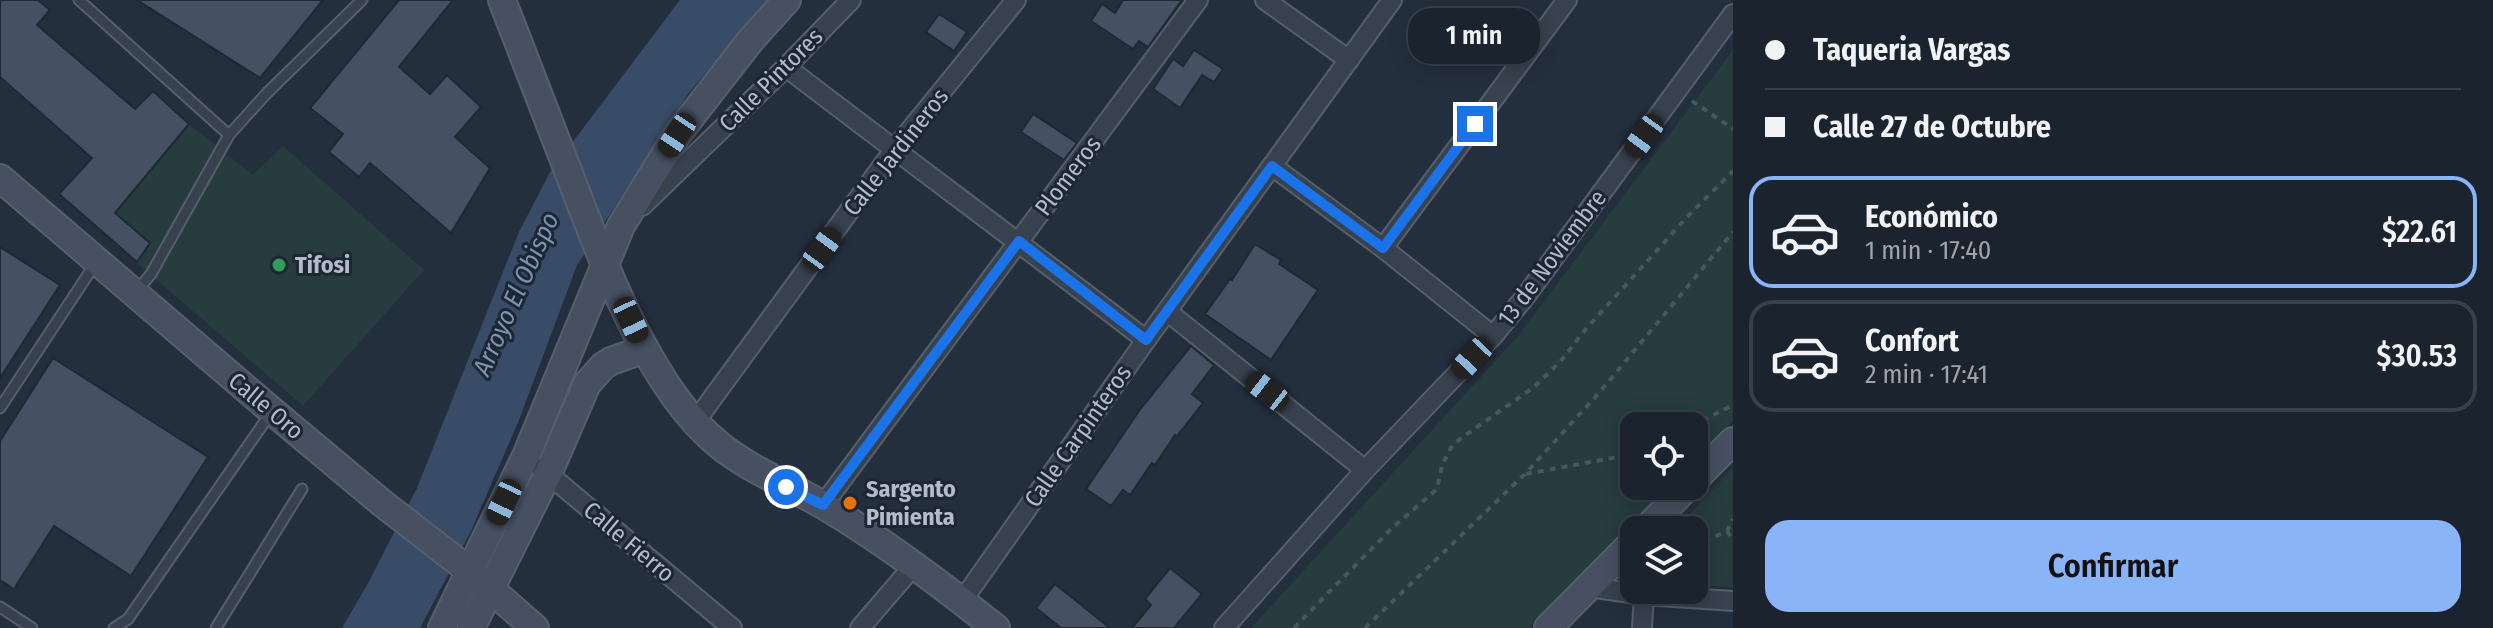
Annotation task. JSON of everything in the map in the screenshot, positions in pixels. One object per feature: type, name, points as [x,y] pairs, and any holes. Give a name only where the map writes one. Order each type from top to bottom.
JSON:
[{"type":"street","points":[[502,0],[605,262],[645,349],[695,422],[719,445],[744,462],[823,505],[915,564],[996,628]]},
{"type":"street","points":[[471,628],[473,575],[621,226],[677,135],[750,41],[787,0]]},
{"type":"street","name":"Calle Pintores","points":[[621,226],[851,0]]},
{"type":"street","name":"Calle Jardineros","points":[[695,422],[894,150],[1016,0]]},
{"type":"street","name":"Plomeros","points":[[823,505],[1198,0]]},
{"type":"street","points":[[1265,0],[1349,60]]},
{"type":"street","name":"Calle Carpinteros","points":[[962,601],[1392,0]]},
{"type":"street","points":[[1383,248],[1567,0]]},
{"type":"street","name":"13 de Noviembre","points":[[1224,628],[1365,470],[1493,336],[1733,14]]},
{"type":"street","points":[[786,67],[1146,340]]},
{"type":"street","points":[[1272,166],[1383,248],[1493,336]]},
{"type":"street","name":"Calle Oro","points":[[0,178],[272,411],[535,628]]},
{"type":"street","points":[[1168,312],[1365,470]]},
{"type":"street","points":[[442,628],[473,575],[548,474],[587,384],[611,361],[645,349]]},
{"type":"street","points":[[1708,466],[1733,441]]},
{"type":"street","name":"Calle Fierro","points":[[526,456],[732,628]]},
{"type":"street","points":[[1659,516],[1674,500]]},
{"type":"street","points":[[1548,628],[1620,555]]},
{"type":"street","points":[[860,628],[915,564]]},
{"type":"street","points":[[1589,587],[1620,592]]},
{"type":"street","points":[[1708,599],[1733,601]]},
{"type":"street","points":[[1642,628],[1643,604]]},
{"type":"lane","points":[[79,0],[229,135]]},
{"type":"lane","points":[[134,294],[151,274],[229,135],[267,93],[362,0]]},
{"type":"lane","points":[[0,408],[97,262]]},
{"type":"lane","points":[[114,628],[131,624],[272,411]]},
{"type":"lane","points":[[216,628],[302,489]]},
{"type":"lane","points":[[0,607],[32,628]]},
{"type":"path","points":[[1677,90],[1733,129]]},
{"type":"path","points":[[1294,628],[1391,529],[1437,489],[1442,465],[1453,444],[1534,387],[1552,370],[1688,216],[1733,171]]},
{"type":"path","points":[[1365,628],[1524,475],[1599,393],[1733,232]]},
{"type":"path","points":[[1708,418],[1733,405]]},
{"type":"path","points":[[1524,475],[1620,457]]},
{"type":"path","points":[[1708,540],[1727,531],[1733,519]]},
{"type":"path","points":[[1727,531],[1733,540]]},
{"type":"green space","points":[[1733,50],[1733,421],[1708,447],[1708,412],[1620,412],[1620,500],[1655,500],[1639,516],[1620,516],[1620,535],[1528,628],[1251,628],[1518,336]]},
{"type":"green space","name":"Tifosi","points":[[189,124],[253,175],[283,146],[424,270],[303,406],[100,231]]},
{"type":"green space","points":[[1733,468],[1733,587],[1708,586],[1708,516],[1687,516],[1703,500],[1708,500],[1708,494]]},
{"type":"water","name":"Arroyo El Obispo","points":[[680,0],[768,0],[688,94],[577,265],[519,420],[471,531],[420,628],[342,628],[417,488],[519,232],[550,172]]},
{"type":"building","points":[[0,0],[38,0],[50,10],[37,25],[135,109],[153,91],[189,124],[115,213],[150,243],[137,262],[59,194],[92,158],[0,77]]},
{"type":"building","points":[[137,0],[323,0],[260,78]]},
{"type":"building","points":[[399,0],[453,0],[399,67],[430,94],[447,75],[481,107],[455,137],[490,168],[451,233],[370,163],[359,177],[329,152],[343,134],[310,108]]},
{"type":"building","points":[[1123,0],[1182,0],[1148,47],[1139,41],[1133,49],[1091,21],[1102,4],[1115,13]]},
{"type":"building","points":[[939,14],[967,32],[954,51],[926,32]]},
{"type":"building","points":[[1194,50],[1223,69],[1214,82],[1202,75],[1180,108],[1153,89],[1173,59],[1183,66]]},
{"type":"building","points":[[1033,114],[1077,143],[1064,160],[1021,132]]},
{"type":"building","points":[[1255,244],[1281,260],[1279,264],[1318,290],[1271,360],[1205,314]]},
{"type":"building","points":[[0,247],[60,285],[0,378]]},
{"type":"building","points":[[1191,346],[1214,365],[1192,394],[1203,403],[1175,435],[1155,465],[1152,463],[1130,495],[1123,490],[1111,506],[1086,489],[1139,411]]},
{"type":"building","points":[[53,358],[208,457],[131,576],[54,526],[14,589],[0,580],[0,441]]},
{"type":"building","points":[[1170,568],[1202,594],[1174,628],[1132,628],[1151,605],[1145,599]]},
{"type":"building","points":[[1055,584],[1110,628],[1061,628],[1036,608]]},
{"type":"place","name":"Tifosi","points":[[279,265]]},
{"type":"place","name":"Sargento Pimienta","points":[[850,503]]},
{"type":"route","points":[[786,487],[823,505],[1019,241],[1146,340],[1272,166],[1383,248],[1475,124]]}]
